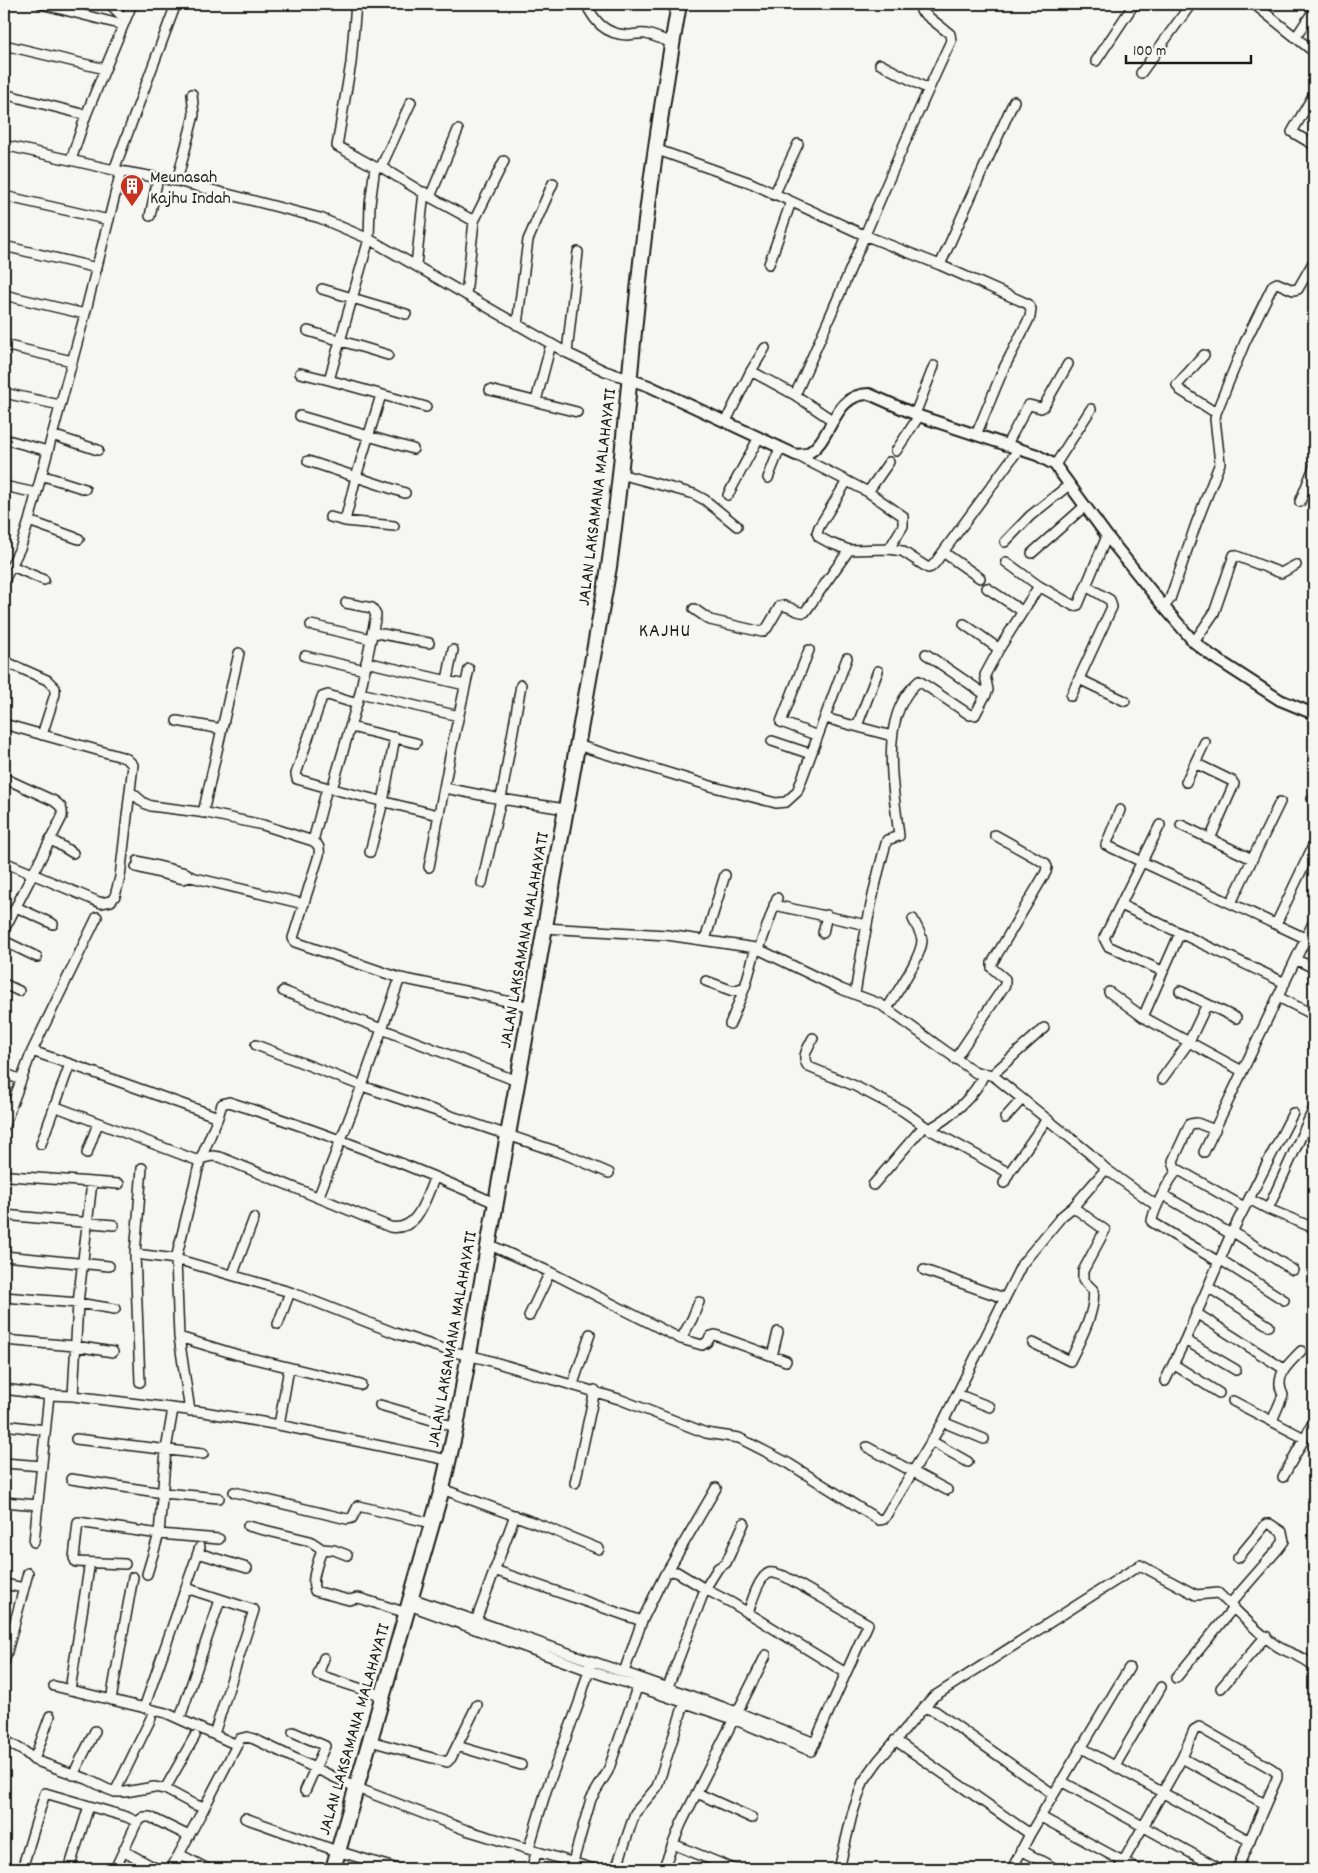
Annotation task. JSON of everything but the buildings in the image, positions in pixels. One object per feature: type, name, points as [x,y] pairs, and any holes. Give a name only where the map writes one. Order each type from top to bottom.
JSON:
[{"type":"highway","name":"JALAN LAKSAMANA MALAHAYATI","points":[[333,1869],[442,1489],[456,1427],[608,573],[655,149],[679,4]]},
{"type":"street","points":[[41,4],[124,22]]},
{"type":"street","points":[[110,4],[124,22]]},
{"type":"street","points":[[71,160],[86,115],[132,4]]},
{"type":"street","points":[[4,581],[12,566],[29,521],[97,268],[109,220],[118,170],[176,4]]},
{"type":"street","points":[[356,4],[351,64],[336,142],[339,148],[378,167],[474,221]]},
{"type":"street","points":[[586,4],[599,26],[612,33],[628,35],[646,34],[672,43]]},
{"type":"street","points":[[1096,61],[1134,4]]},
{"type":"street","points":[[1141,73],[1191,4]]},
{"type":"street","points":[[1254,4],[1314,52]]},
{"type":"street","points":[[795,395],[832,316],[864,235],[951,41],[950,34],[921,10]]},
{"type":"street","points":[[1296,37],[1314,10]]},
{"type":"street","points":[[4,45],[105,69]]},
{"type":"street","points":[[880,64],[928,89]]},
{"type":"street","points":[[4,94],[86,115]]},
{"type":"street","points":[[177,181],[194,115],[192,94]]},
{"type":"street","points":[[1314,94],[1292,132],[1314,145]]},
{"type":"street","points":[[940,265],[1014,101]]},
{"type":"street","points":[[328,380],[369,239],[370,204],[378,167],[411,102]]},
{"type":"street","points":[[416,265],[427,195],[458,130]]},
{"type":"street","points":[[774,194],[798,144]]},
{"type":"street","points":[[4,145],[177,181],[320,218],[369,239],[567,353],[604,371],[629,379],[726,421],[868,492],[900,513],[904,520],[903,526],[889,549]]},
{"type":"street","points":[[655,149],[751,183],[864,235],[940,265],[1028,304],[1031,309],[1030,317],[1003,370],[976,435]]},
{"type":"street","points":[[466,295],[474,221],[504,160]]},
{"type":"street","points":[[150,216],[158,178]]},
{"type":"street","points":[[517,325],[528,240],[553,183]]},
{"type":"street","points":[[4,196],[109,220]]},
{"type":"street","points":[[769,264],[792,202]]},
{"type":"street","points":[[4,246],[97,268]]},
{"type":"street","points":[[567,353],[578,252]]},
{"type":"street","points":[[1164,607],[1170,599],[1220,459],[1215,419],[1216,413],[1245,342],[1273,285],[1277,283],[1293,290],[1298,289],[1314,261]]},
{"type":"street","points":[[322,289],[406,314]]},
{"type":"street","points":[[4,295],[85,314]]},
{"type":"street","points":[[308,331],[388,356]]},
{"type":"street","points":[[536,402],[551,344]]},
{"type":"street","points":[[4,345],[72,361]]},
{"type":"street","points":[[726,421],[751,371],[765,348]]},
{"type":"street","points":[[1204,355],[1178,383],[1178,387],[1216,413]]},
{"type":"street","points":[[1006,446],[1027,407],[1043,408],[1068,364]]},
{"type":"street","points":[[896,452],[917,415],[934,366]]},
{"type":"street","points":[[751,371],[795,395],[832,420]]},
{"type":"street","points":[[300,373],[426,407]]},
{"type":"street","points":[[490,390],[578,412]]},
{"type":"street","points":[[4,393],[60,404]]},
{"type":"street","points":[[796,455],[807,454],[814,448],[823,438],[832,420],[846,403],[853,397],[862,394],[868,394],[917,415],[1037,455],[1055,464],[1107,536],[1194,642],[1212,656],[1280,700],[1314,714]]},
{"type":"street","points":[[345,521],[356,477],[381,395]]},
{"type":"street","points":[[1055,464],[1091,409]]},
{"type":"street","points":[[300,416],[414,449]]},
{"type":"street","points":[[52,435],[98,450]]},
{"type":"street","points":[[4,438],[48,451]]},
{"type":"street","points":[[728,495],[758,438]]},
{"type":"street","points":[[768,478],[780,448]]},
{"type":"street","points":[[847,481],[817,533],[819,537],[849,550],[889,549],[902,551],[928,568],[931,567],[1018,450]]},
{"type":"street","points":[[308,460],[405,493]]},
{"type":"street","points":[[868,492],[889,462]]},
{"type":"street","points":[[1300,502],[1314,467]]},
{"type":"street","points":[[620,474],[694,494],[705,500],[736,526]]},
{"type":"street","points":[[41,475],[85,489]]},
{"type":"street","points":[[1005,542],[1030,516],[1069,484]]},
{"type":"street","points":[[4,486],[36,493]]},
{"type":"street","points":[[1032,552],[1085,506]]},
{"type":"street","points":[[330,517],[345,521],[394,526]]},
{"type":"street","points":[[29,521],[79,538]]},
{"type":"street","points":[[1006,562],[1039,586],[1076,606],[1080,603],[1107,536]]},
{"type":"street","points":[[694,610],[710,620],[762,632],[767,628],[780,606],[800,613],[805,612],[849,550]]},
{"type":"street","points":[[942,552],[980,578]]},
{"type":"street","points":[[1194,642],[1219,603],[1234,555],[1281,574],[1296,566]]},
{"type":"street","points":[[12,566],[44,580]]},
{"type":"street","points":[[855,994],[867,925],[887,840],[898,836],[892,767],[892,736],[898,712],[907,693],[920,681],[972,716],[976,713],[988,690],[985,675],[1022,611],[1039,586]]},
{"type":"street","points":[[1071,696],[1112,607],[1110,600],[1086,586]]},
{"type":"street","points":[[987,588],[1022,611]]},
{"type":"street","points":[[313,841],[351,727],[376,615],[374,610],[346,603]]},
{"type":"street","points":[[964,624],[999,649]]},
{"type":"street","points":[[311,625],[372,636],[429,643]]},
{"type":"street","points":[[447,680],[453,650]]},
{"type":"street","points":[[809,650],[781,722],[818,736]]},
{"type":"street","points":[[203,813],[238,653]]},
{"type":"street","points":[[926,654],[986,695]]},
{"type":"street","points":[[305,656],[447,680],[465,685]]},
{"type":"street","points":[[578,745],[714,787],[776,803],[786,802],[794,796],[847,658]]},
{"type":"street","points":[[4,661],[47,680],[55,688],[56,694],[42,735]]},
{"type":"street","points":[[429,867],[438,814],[469,669]]},
{"type":"street","points":[[857,726],[878,671]]},
{"type":"street","points":[[1079,679],[1125,701]]},
{"type":"street","points":[[482,883],[501,799],[521,685]]},
{"type":"street","points":[[360,693],[459,716]]},
{"type":"street","points":[[357,704],[324,695],[296,777],[299,780],[330,789],[438,814]]},
{"type":"street","points":[[825,718],[892,736]]},
{"type":"street","points":[[177,721],[222,729]]},
{"type":"street","points":[[4,862],[101,903],[111,902],[115,896],[120,877],[132,793],[133,765],[127,759],[5,726]]},
{"type":"street","points":[[351,727],[416,743]]},
{"type":"street","points":[[370,852],[383,802],[394,738]]},
{"type":"street","points":[[772,741],[811,754]]},
{"type":"street","points":[[1186,782],[1205,742]]},
{"type":"street","points":[[1195,763],[1232,781],[1234,784],[1210,839]]},
{"type":"street","points":[[4,778],[60,805],[63,810],[62,817],[4,930]]},
{"type":"street","points":[[445,788],[501,799],[565,808]]},
{"type":"street","points":[[132,793],[151,806],[203,813],[263,825],[318,844],[320,849],[293,938],[295,942],[400,978],[531,1007]]},
{"type":"street","points":[[1231,903],[1280,802]]},
{"type":"street","points":[[1120,810],[1106,844],[1307,939]]},
{"type":"street","points":[[1160,825],[1104,938],[1106,944],[1162,971]]},
{"type":"street","points":[[1181,825],[1252,859]]},
{"type":"street","points":[[955,1059],[1006,985],[1005,979],[992,968],[992,963],[1048,867],[1045,863],[995,835]]},
{"type":"street","points":[[50,839],[74,853]]},
{"type":"street","points":[[1276,924],[1314,844]]},
{"type":"street","points":[[137,864],[186,873],[191,877],[304,904]]},
{"type":"street","points":[[705,940],[725,875]]},
{"type":"street","points":[[730,1024],[745,987],[757,948],[776,902],[867,925]]},
{"type":"street","points":[[1121,905],[1285,983]]},
{"type":"street","points":[[16,907],[53,924]]},
{"type":"street","points":[[824,933],[827,915]]},
{"type":"street","points":[[4,1126],[32,1051],[97,917]]},
{"type":"street","points":[[887,1009],[921,948],[922,939],[913,919]]},
{"type":"street","points":[[1204,1152],[1314,921]]},
{"type":"street","points":[[544,928],[667,935],[757,948],[841,989],[880,1004],[976,1073],[988,1074],[1047,1119],[1106,1169],[1157,1206]]},
{"type":"street","points":[[1143,1017],[1180,933]]},
{"type":"street","points":[[4,941],[37,957]]},
{"type":"street","points":[[1296,960],[1314,968]]},
{"type":"street","points":[[318,1198],[362,1086],[400,978]]},
{"type":"street","points":[[706,981],[733,991],[745,987]]},
{"type":"street","points":[[4,984],[19,991]]},
{"type":"street","points":[[283,991],[517,1081]]},
{"type":"street","points":[[1180,991],[1236,1018]]},
{"type":"street","points":[[1109,992],[1143,1017],[1242,1071]]},
{"type":"street","points":[[1278,997],[1314,1015]]},
{"type":"street","points":[[1162,1079],[1189,1042],[1207,1004]]},
{"type":"street","points":[[873,1185],[926,1128],[942,1121],[958,1107],[988,1074],[1044,1028]]},
{"type":"street","points":[[813,1038],[804,1059],[809,1067],[855,1086],[903,1111],[926,1128],[1009,1173]]},
{"type":"street","points":[[256,1045],[362,1086],[507,1134],[609,1173]]},
{"type":"street","points":[[32,1051],[218,1117]]},
{"type":"street","points":[[41,1144],[70,1064]]},
{"type":"street","points":[[4,1073],[21,1080]]},
{"type":"street","points":[[1005,1118],[1022,1099]]},
{"type":"street","points":[[190,1411],[179,1338],[176,1259],[200,1160],[222,1104],[230,1102],[306,1127],[495,1202]]},
{"type":"street","points":[[54,1106],[200,1160],[212,1156],[220,1157],[390,1228],[405,1227],[416,1218],[435,1177]]},
{"type":"street","points":[[1268,1209],[1314,1108]]},
{"type":"street","points":[[1164,1381],[1244,1207],[1293,1113]]},
{"type":"street","points":[[1004,1183],[1047,1119]]},
{"type":"street","points":[[88,1152],[98,1123]]},
{"type":"street","points":[[1215,1130],[1197,1123],[1190,1124],[1173,1161],[1176,1171],[1157,1206],[1152,1222],[1284,1300]]},
{"type":"street","points":[[140,1382],[136,1254],[142,1168]]},
{"type":"street","points":[[136,1254],[176,1259],[233,1274],[290,1292],[395,1333],[595,1390],[706,1433],[739,1438],[788,1463],[877,1520],[884,1519],[943,1422],[1022,1264],[1062,1216],[1106,1169]]},
{"type":"street","points":[[1176,1171],[1184,1172],[1244,1207]]},
{"type":"street","points":[[10,1176],[119,1184]]},
{"type":"street","points":[[73,1396],[78,1303],[92,1182]]},
{"type":"street","points":[[1163,1195],[1232,1233],[1293,1270]]},
{"type":"street","points":[[1249,1198],[1268,1209],[1314,1228]]},
{"type":"street","points":[[1033,1343],[1070,1361],[1086,1327],[1094,1303],[1093,1290],[1083,1280],[1083,1272],[1105,1230],[1072,1207]]},
{"type":"street","points":[[4,1215],[114,1225]]},
{"type":"street","points":[[233,1274],[254,1218]]},
{"type":"street","points":[[488,1244],[550,1272],[681,1339],[702,1345],[711,1336],[715,1335],[786,1361]]},
{"type":"street","points":[[4,1256],[109,1266]]},
{"type":"street","points":[[924,1270],[1004,1298]]},
{"type":"street","points":[[529,1316],[550,1272]]},
{"type":"street","points":[[1208,1286],[1269,1326]]},
{"type":"street","points":[[278,1324],[290,1292]]},
{"type":"street","points":[[4,1297],[78,1303],[115,1309]]},
{"type":"street","points":[[681,1339],[690,1324],[699,1302]]},
{"type":"street","points":[[1196,1313],[1284,1369]]},
{"type":"street","points":[[772,1356],[778,1332]]},
{"type":"street","points":[[573,1384],[590,1334]]},
{"type":"street","points":[[179,1338],[289,1368],[361,1385]]},
{"type":"street","points":[[4,1340],[75,1346],[114,1352]]},
{"type":"street","points":[[1184,1340],[1236,1370]]},
{"type":"street","points":[[1272,1421],[1283,1395],[1279,1388],[1279,1380],[1284,1369],[1301,1351]]},
{"type":"street","points":[[1173,1364],[1219,1393]]},
{"type":"street","points":[[279,1424],[289,1368]]},
{"type":"street","points":[[4,1389],[204,1412],[279,1424],[448,1460]]},
{"type":"street","points":[[575,1484],[595,1390]]},
{"type":"street","points":[[957,1394],[990,1407]]},
{"type":"street","points":[[34,1542],[49,1395]]},
{"type":"street","points":[[1233,1401],[1304,1438]]},
{"type":"street","points":[[380,1405],[456,1427]]},
{"type":"street","points":[[147,1574],[159,1534],[166,1450],[173,1409]]},
{"type":"street","points":[[1283,1478],[1314,1421]]},
{"type":"street","points":[[943,1422],[984,1438]]},
{"type":"street","points":[[4,1425],[46,1430]]},
{"type":"street","points":[[76,1439],[203,1454]]},
{"type":"street","points":[[931,1442],[968,1462]]},
{"type":"street","points":[[867,1447],[947,1490]]},
{"type":"street","points":[[4,1463],[42,1466]]},
{"type":"street","points":[[71,1479],[163,1493],[219,1498]]},
{"type":"street","points":[[624,1672],[642,1621],[667,1572],[716,1488]]},
{"type":"street","points":[[442,1489],[515,1515],[599,1549]]},
{"type":"street","points":[[234,1492],[347,1519],[352,1518],[358,1506],[432,1523]]},
{"type":"street","points":[[4,1502],[38,1505]]},
{"type":"street","points":[[474,1625],[515,1515]]},
{"type":"street","points":[[124,1564],[76,1562],[74,1558],[78,1522],[159,1534],[219,1539]]},
{"type":"street","points":[[666,1691],[705,1589],[718,1568],[726,1563],[744,1523]]},
{"type":"street","points":[[1176,1678],[1284,1541],[1282,1532],[1270,1524],[1266,1524],[1238,1558]]},
{"type":"street","points":[[248,1526],[310,1541],[322,1549],[334,1550],[347,1555]]},
{"type":"street","points":[[322,1549],[313,1588],[317,1593],[348,1600],[357,1598],[409,1605],[474,1625],[814,1743],[868,1624],[784,1576],[775,1573],[769,1573],[764,1577],[753,1598],[748,1613]]},
{"type":"street","points":[[144,1708],[199,1550],[247,1568]]},
{"type":"street","points":[[839,1869],[852,1814],[863,1782],[895,1740],[937,1694],[1140,1565],[1192,1594],[1200,1595],[1216,1592],[1276,1645],[1291,1654],[1309,1661],[1314,1667]]},
{"type":"street","points":[[70,1690],[89,1568]]},
{"type":"street","points":[[494,1570],[642,1621]]},
{"type":"street","points":[[667,1572],[674,1571],[748,1613],[846,1673]]},
{"type":"street","points":[[4,1663],[28,1573]]},
{"type":"street","points":[[111,1700],[133,1578]]},
{"type":"street","points":[[4,1584],[24,1588]]},
{"type":"street","points":[[186,1588],[254,1610],[214,1734]]},
{"type":"street","points":[[180,1718],[220,1600]]},
{"type":"street","points":[[4,1626],[13,1628]]},
{"type":"street","points":[[1221,1688],[1266,1636]]},
{"type":"street","points":[[663,1869],[681,1824],[766,1655]]},
{"type":"street","points":[[324,1658],[319,1675],[383,1696]]},
{"type":"street","points":[[590,1666],[624,1672],[639,1682]]},
{"type":"street","points":[[531,1869],[533,1850],[546,1791],[579,1703],[590,1666]]},
{"type":"street","points":[[1012,1869],[1053,1794],[1129,1668]]},
{"type":"street","points":[[573,1862],[591,1799],[608,1772],[639,1682]]},
{"type":"street","points":[[54,1686],[180,1718],[237,1745]]},
{"type":"street","points":[[1115,1766],[1161,1687]]},
{"type":"street","points":[[616,1869],[635,1813],[656,1787],[686,1698]]},
{"type":"street","points":[[370,1741],[444,1762],[449,1760],[477,1705]]},
{"type":"street","points":[[926,1708],[936,1711],[1053,1794]]},
{"type":"street","points":[[34,1760],[50,1716]]},
{"type":"street","points":[[115,1792],[151,1718]]},
{"type":"street","points":[[1121,1866],[1182,1758],[1194,1730],[1199,1727],[1277,1772],[1277,1778],[1237,1869]]},
{"type":"street","points":[[73,1775],[95,1731]]},
{"type":"street","points":[[293,1732],[325,1746],[305,1791]]},
{"type":"street","points":[[165,1789],[195,1736]]},
{"type":"street","points":[[171,1869],[239,1739],[247,1737],[357,1788],[466,1830],[591,1869]]},
{"type":"street","points":[[4,1740],[25,1752],[34,1760],[115,1792],[154,1787],[165,1789],[204,1808]]},
{"type":"street","points":[[895,1740],[1030,1834]]},
{"type":"street","points":[[457,1746],[521,1765]]},
{"type":"street","points":[[1082,1748],[1250,1841]]},
{"type":"street","points":[[1182,1758],[1265,1804]]},
{"type":"street","points":[[1061,1781],[1220,1869]]},
{"type":"street","points":[[22,1869],[45,1793],[137,1822]]},
{"type":"street","points":[[697,1793],[752,1818]]},
{"type":"street","points":[[69,1869],[89,1806]]},
{"type":"street","points":[[1041,1816],[1121,1866],[1137,1869]]},
{"type":"street","points":[[115,1869],[137,1822],[144,1817],[150,1817],[189,1836]]},
{"type":"street","points":[[245,1818],[337,1851],[398,1869]]},
{"type":"street","points":[[673,1844],[734,1869]]},
{"type":"street","points":[[1021,1850],[1056,1869]]},
{"type":"street","points":[[124,1851],[157,1869]]},
{"type":"street","points":[[179,1854],[208,1869]]},
{"type":"place","name":"Meunasah Kajhu Indah","points":[[132,207]]},
{"type":"district","name":"KAJHU","points":[[665,629]]}]
